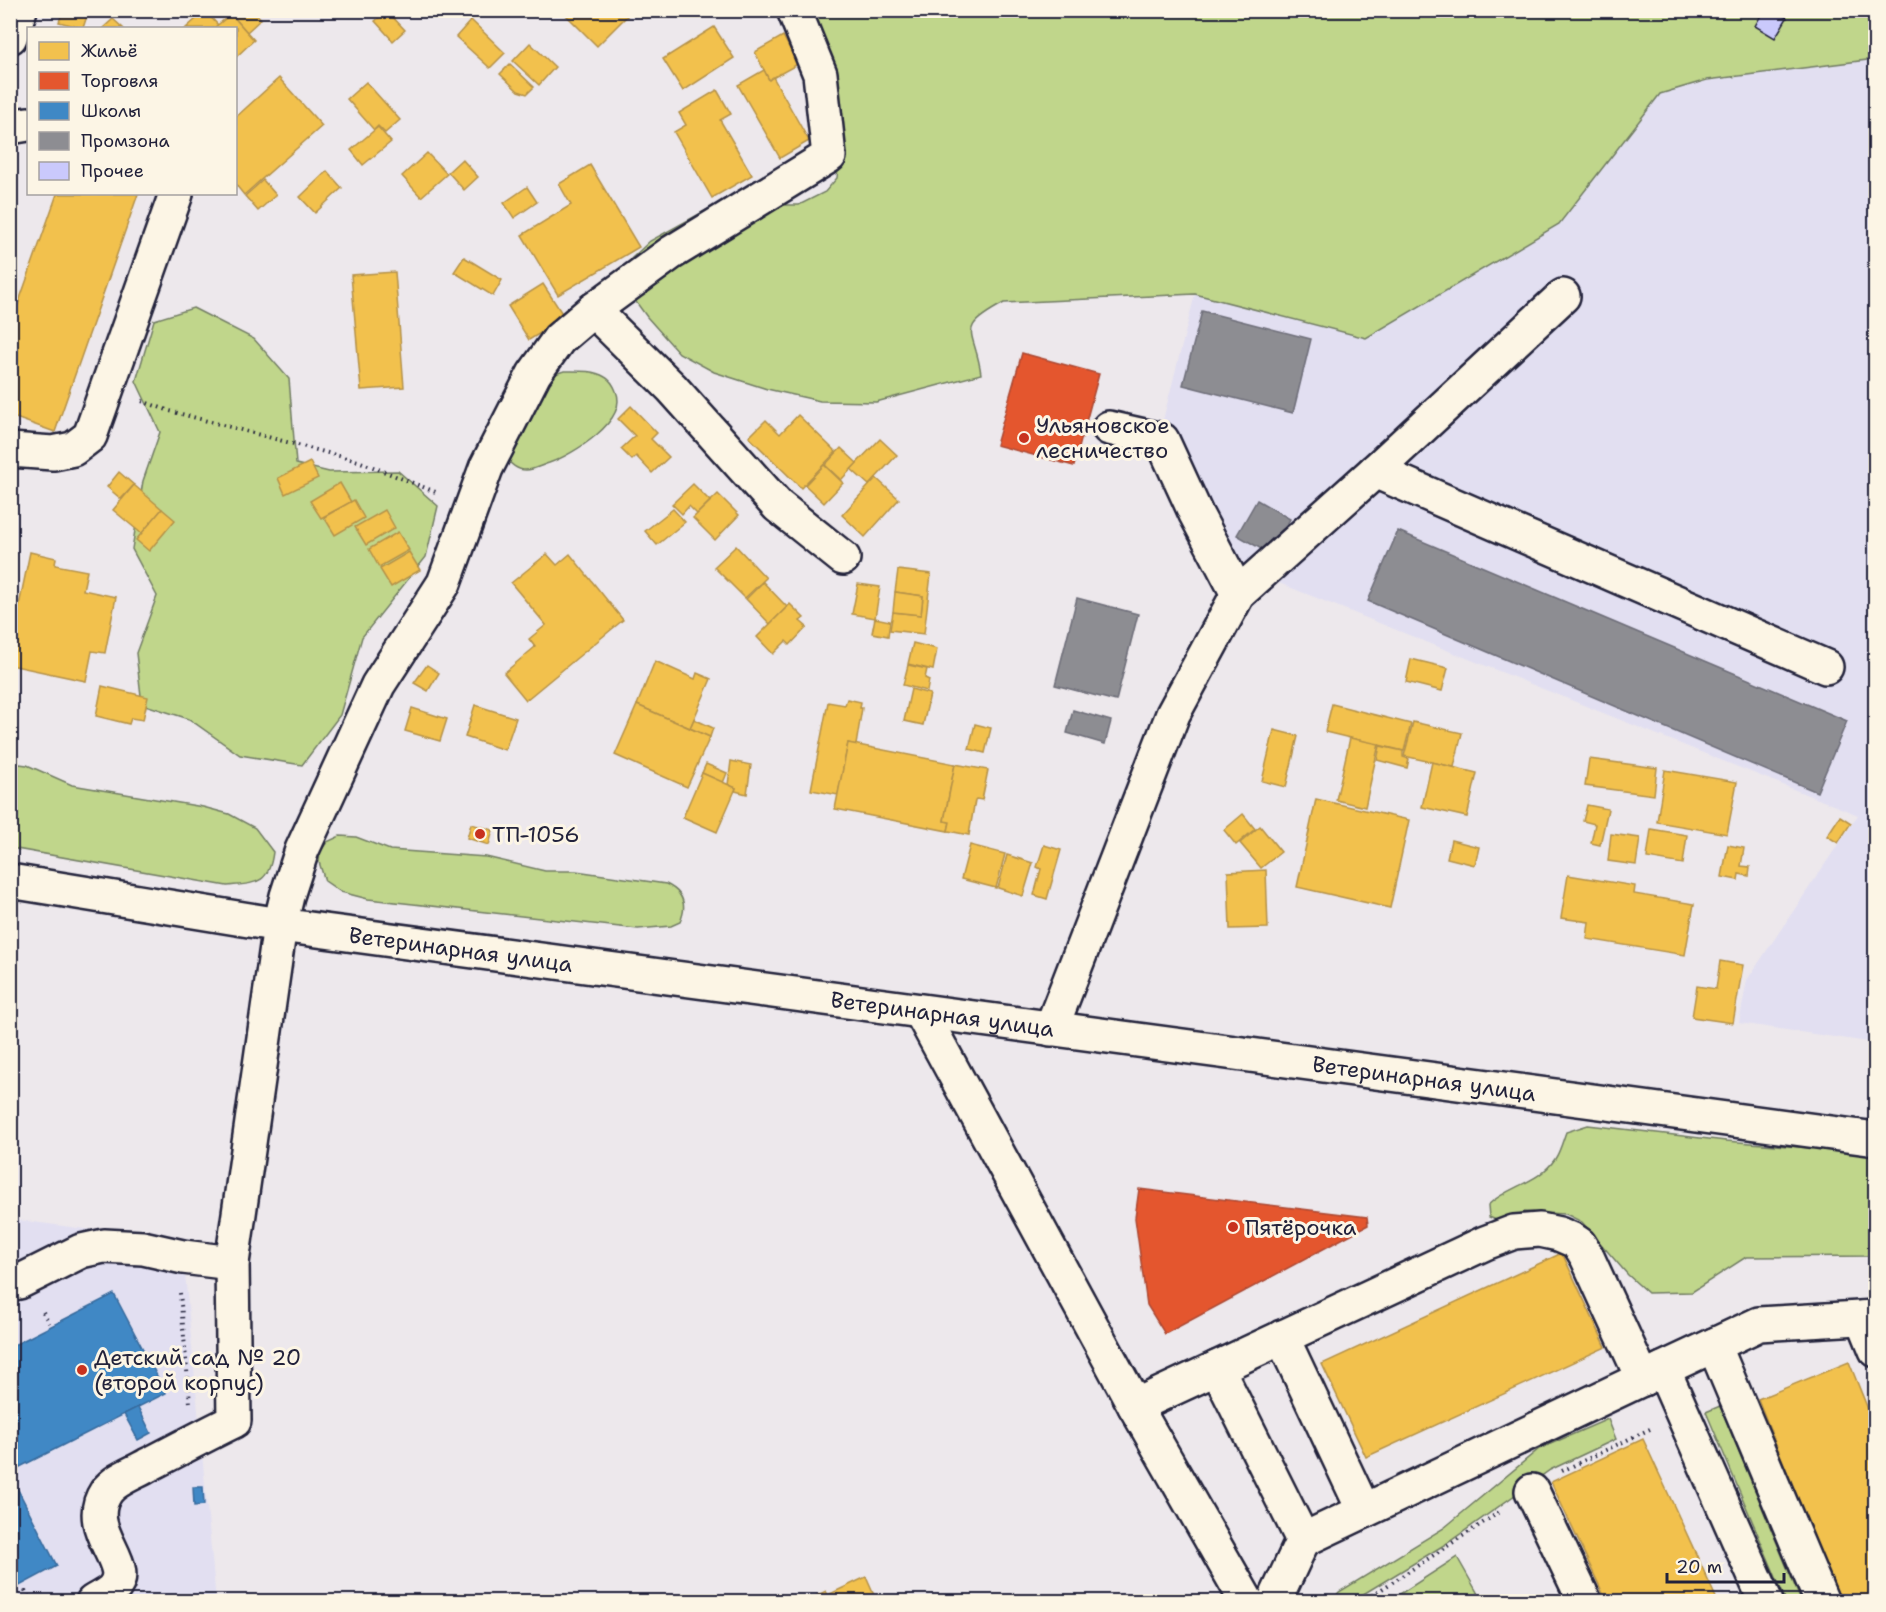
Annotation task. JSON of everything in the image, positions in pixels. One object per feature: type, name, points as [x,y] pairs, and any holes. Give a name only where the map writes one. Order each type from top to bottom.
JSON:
[{"type":"street","points":[[10,37],[20,10]]},
{"type":"street","points":[[93,1602],[112,1591],[120,1572],[101,1529],[99,1518],[100,1506],[108,1490],[126,1477],[234,1421],[232,1263],[280,925],[302,850],[378,685],[444,583],[486,468],[534,374],[559,339],[593,310],[671,253],[829,156],[820,75],[794,10]]},
{"type":"street","points":[[10,127],[27,124]]},
{"type":"street","points":[[10,450],[53,453],[73,449],[90,436],[176,195]]},
{"type":"street","points":[[1051,1029],[1173,714],[1238,594],[1375,471],[1563,296]]},
{"type":"street","points":[[593,310],[672,388],[778,506],[843,558]]},
{"type":"street","points":[[1109,428],[1162,440],[1196,514],[1238,594]]},
{"type":"street","points":[[1375,471],[1826,668]]},
{"type":"street","name":"Ветеринарная улица","points":[[10,881],[280,925],[1875,1139]]},
{"type":"street","points":[[921,1012],[1135,1406],[1247,1602]]},
{"type":"street","points":[[1135,1406],[1485,1243],[1514,1232],[1540,1230],[1559,1234],[1579,1244],[1653,1374],[1684,1413],[1766,1602]]},
{"type":"street","points":[[10,1284],[19,1282],[81,1251],[104,1246],[143,1248],[183,1257],[232,1263]]},
{"type":"street","points":[[1274,1602],[1302,1540],[1759,1324],[1869,1317],[1875,1350]]},
{"type":"street","points":[[1282,1337],[1364,1511]]},
{"type":"street","points":[[1714,1346],[1822,1602]]},
{"type":"street","points":[[1217,1368],[1302,1540]]},
{"type":"street","points":[[1532,1491],[1585,1602]]},
{"type":"path","points":[[107,388],[170,411],[358,461],[472,507]]},
{"type":"path","points":[[180,1287],[191,1414]]},
{"type":"path","points":[[1362,1602],[1549,1478],[1684,1413]]},
{"type":"path","points":[[26,1590],[32,1602]]},
{"type":"shaded area","points":[[1875,59],[1875,1043],[1739,1023],[1747,980],[1858,815],[1224,561],[1163,420],[1195,294],[1366,338],[1559,224],[1660,94],[1707,80]]},
{"type":"shaded area","points":[[11,1219],[182,1242],[216,1601],[11,1602]]},
{"type":"green space","points":[[800,11],[1875,11],[1875,59],[1707,80],[1660,94],[1559,224],[1366,338],[1195,294],[1004,303],[978,319],[973,325],[972,339],[981,374],[876,402],[820,401],[767,389],[714,372],[679,353],[631,295],[627,271],[631,259],[650,241],[732,196],[745,194],[773,205],[799,205],[825,192],[837,178],[839,160]]},
{"type":"green space","points":[[193,308],[254,339],[289,379],[296,464],[329,472],[398,471],[438,506],[426,557],[362,637],[340,715],[302,765],[240,755],[189,719],[142,704],[136,653],[157,596],[132,549],[143,481],[160,432],[136,381],[154,320]]},
{"type":"green space","points":[[564,371],[590,372],[609,380],[616,391],[618,402],[614,414],[607,425],[596,435],[571,453],[532,469],[522,470],[503,456],[549,376]]},
{"type":"green space","points":[[11,763],[27,765],[72,785],[203,807],[229,814],[255,828],[273,852],[268,871],[253,883],[227,886],[11,848]]},
{"type":"green space","points":[[340,836],[356,837],[390,850],[486,857],[545,871],[576,871],[666,884],[680,895],[684,910],[680,922],[671,926],[638,929],[368,899],[341,892],[325,881],[319,862],[320,852],[327,842]]},
{"type":"green space","points":[[1588,1125],[1726,1141],[1875,1153],[1875,1256],[1746,1257],[1692,1292],[1648,1293],[1628,1275],[1582,1222],[1566,1214],[1524,1212],[1501,1222],[1489,1217],[1488,1205],[1541,1174],[1548,1167],[1555,1159],[1566,1132]]},
{"type":"green space","points":[[1720,1406],[1801,1601],[1786,1601],[1706,1412]]},
{"type":"green space","points":[[1608,1419],[1616,1439],[1550,1470],[1449,1542],[1352,1601],[1331,1602],[1339,1592],[1444,1528],[1539,1449]]},
{"type":"green space","points":[[1457,1557],[1482,1601],[1389,1601]]},
{"type":"building: Жильё","points":[[63,10],[89,10],[83,27],[59,22]]},
{"type":"building: Жильё","points":[[234,10],[253,10],[261,19],[247,32],[231,14]]},
{"type":"building: Жильё","points":[[561,10],[633,10],[597,46]]},
{"type":"building: Жильё","points":[[205,11],[218,25],[215,27],[187,27]]},
{"type":"building: Жильё","points":[[387,11],[405,30],[393,41],[375,21]]},
{"type":"building: Жильё","points":[[231,14],[254,40],[237,56],[237,27],[215,27]]},
{"type":"building: Жильё","points":[[113,19],[122,27],[104,27]]},
{"type":"building: Жильё","points":[[471,20],[505,53],[490,68],[456,37]]},
{"type":"building: Жильё","points":[[714,27],[734,58],[683,91],[663,59]]},
{"type":"building: Жильё","points":[[783,36],[798,64],[769,80],[755,52]]},
{"type":"building: Жильё","points":[[530,43],[555,67],[539,85],[513,61]]},
{"type":"building: Жильё","points":[[510,64],[534,87],[527,94],[518,91],[500,74]]},
{"type":"building: Жильё","points":[[764,70],[769,80],[773,77],[809,141],[780,158],[738,85]]},
{"type":"building: Жильё","points":[[279,78],[322,126],[244,195],[237,186],[237,116]]},
{"type":"building: Жильё","points":[[366,82],[400,120],[385,133],[378,126],[374,130],[347,99]]},
{"type":"building: Жильё","points":[[717,90],[731,114],[720,120],[752,175],[712,198],[674,132],[686,125],[679,113]]},
{"type":"building: Жильё","points":[[378,127],[391,142],[363,165],[351,150]]},
{"type":"building: Жильё","points":[[427,153],[447,174],[421,197],[402,176]]},
{"type":"building: Жильё","points":[[462,159],[478,177],[464,190],[448,172]]},
{"type":"building: Жильё","points":[[590,165],[639,247],[558,295],[522,235],[571,205],[559,184]]},
{"type":"building: Жильё","points":[[327,171],[342,188],[315,213],[300,197]]},
{"type":"building: Жильё","points":[[263,180],[276,195],[258,211],[245,196]]},
{"type":"building: Жильё","points":[[527,187],[537,202],[514,218],[504,203]]},
{"type":"building: Жильё","points":[[57,195],[138,195],[55,432],[10,416],[10,327]]},
{"type":"building: Жильё","points":[[464,257],[502,280],[493,296],[454,272]]},
{"type":"building: Жильё","points":[[395,272],[404,387],[361,390],[351,275]]},
{"type":"building: Жильё","points":[[543,284],[565,318],[529,340],[508,306]]},
{"type":"building: Жильё","points":[[631,406],[657,433],[651,439],[669,457],[652,473],[636,456],[632,460],[621,449],[635,436],[618,419]]},
{"type":"building: Жильё","points":[[798,415],[836,452],[801,488],[749,437],[766,420],[780,434]]},
{"type":"building: Жильё","points":[[880,439],[897,455],[869,485],[851,469]]},
{"type":"building: Жильё","points":[[841,448],[857,463],[841,480],[825,465]]},
{"type":"building: Жильё","points":[[310,462],[318,478],[285,494],[278,478]]},
{"type":"building: Жильё","points":[[824,465],[843,483],[824,503],[805,485]]},
{"type":"building: Жильё","points":[[119,472],[134,485],[121,499],[107,487]]},
{"type":"building: Жильё","points":[[876,478],[899,499],[865,537],[842,515]]},
{"type":"building: Жильё","points":[[340,483],[351,502],[321,518],[310,501]]},
{"type":"building: Жильё","points":[[693,484],[710,501],[697,514],[689,506],[682,514],[672,504]]},
{"type":"building: Жильё","points":[[134,485],[162,509],[142,534],[113,510]]},
{"type":"building: Жильё","points":[[718,494],[739,515],[715,540],[693,518]]},
{"type":"building: Жильё","points":[[354,500],[364,518],[335,535],[324,517]]},
{"type":"building: Жильё","points":[[162,509],[175,520],[149,551],[136,540]]},
{"type":"building: Жильё","points":[[673,509],[685,522],[657,545],[645,531]]},
{"type":"building: Жильё","points":[[385,510],[395,528],[366,545],[355,527]]},
{"type":"building: Жильё","points":[[398,532],[409,550],[379,567],[369,549]]},
{"type":"building: Жильё","points":[[736,546],[766,578],[745,598],[714,567]]},
{"type":"building: Жильё","points":[[30,552],[56,558],[55,565],[87,571],[83,590],[116,597],[105,653],[92,651],[86,681],[10,665],[10,649]]},
{"type":"building: Жильё","points":[[409,552],[420,570],[391,587],[380,569]]},
{"type":"building: Жильё","points":[[547,554],[557,565],[570,554],[623,620],[526,700],[504,673],[535,647],[529,639],[546,625],[511,583]]},
{"type":"building: Жильё","points":[[898,570],[931,574],[924,634],[890,630],[893,612],[921,615],[923,596],[895,592]]},
{"type":"building: Жильё","points":[[763,582],[787,607],[770,624],[746,599]]},
{"type":"building: Жильё","points":[[858,584],[880,587],[875,618],[852,614]]},
{"type":"building: Жильё","points":[[895,592],[923,596],[921,615],[893,612]]},
{"type":"building: Жильё","points":[[790,604],[804,618],[800,621],[807,627],[790,645],[786,641],[773,654],[757,637]]},
{"type":"building: Жильё","points":[[875,618],[890,621],[888,636],[872,633]]},
{"type":"building: Жильё","points":[[913,643],[937,649],[933,670],[908,664]]},
{"type":"building: Жильё","points":[[1411,659],[1448,668],[1442,691],[1406,682]]},
{"type":"building: Жильё","points":[[655,661],[695,679],[697,673],[711,679],[690,728],[637,705]]},
{"type":"building: Жильё","points":[[427,665],[439,673],[428,691],[414,683]]},
{"type":"building: Жильё","points":[[908,665],[927,669],[925,678],[929,680],[927,691],[903,685]]},
{"type":"building: Жильё","points":[[102,686],[148,697],[143,720],[131,718],[129,724],[96,716]]},
{"type":"building: Жильё","points":[[911,689],[930,694],[923,725],[904,721]]},
{"type":"building: Жильё","points":[[847,699],[861,702],[860,708],[862,708],[856,745],[848,743],[838,795],[811,790],[828,702],[845,705]]},
{"type":"building: Жильё","points":[[1332,704],[1411,724],[1404,751],[1325,732]]},
{"type":"building: Жильё","points":[[475,705],[516,718],[505,750],[465,737]]},
{"type":"building: Жильё","points":[[637,705],[710,737],[687,787],[615,755]]},
{"type":"building: Жильё","points":[[412,708],[447,719],[440,741],[405,731]]},
{"type":"building: Жильё","points":[[694,719],[713,728],[710,737],[690,728]]},
{"type":"building: Жильё","points":[[1413,722],[1462,733],[1454,767],[1404,756]]},
{"type":"building: Жильё","points":[[975,724],[991,728],[985,753],[969,749]]},
{"type":"building: Жильё","points":[[1274,730],[1298,736],[1286,787],[1262,781]]},
{"type":"building: Жильё","points":[[1350,738],[1379,744],[1365,807],[1336,800]]},
{"type":"building: Жильё","points":[[848,743],[955,764],[944,821],[950,822],[948,831],[835,809]]},
{"type":"building: Жильё","points":[[1380,746],[1403,751],[1403,757],[1409,759],[1407,768],[1377,760]]},
{"type":"building: Жильё","points":[[1589,759],[1657,768],[1654,795],[1585,786]]},
{"type":"building: Жильё","points":[[731,761],[751,765],[747,794],[735,791],[736,788],[728,785]]},
{"type":"building: Жильё","points":[[1432,762],[1477,773],[1467,817],[1422,807]]},
{"type":"building: Жильё","points":[[706,764],[727,773],[723,783],[702,773]]},
{"type":"building: Жильё","points":[[955,764],[988,770],[982,800],[975,800],[969,835],[948,831],[950,822],[944,821]]},
{"type":"building: Жильё","points":[[1665,770],[1737,782],[1727,834],[1657,822]]},
{"type":"building: Жильё","points":[[702,773],[736,788],[717,832],[683,817]]},
{"type":"building: Жильё","points":[[1316,799],[1409,820],[1390,908],[1297,887]]},
{"type":"building: Жильё","points":[[1587,805],[1608,809],[1600,845],[1591,843],[1595,824],[1583,821]]},
{"type":"building: Жильё","points":[[1243,814],[1255,829],[1236,845],[1224,830]]},
{"type":"building: Жильё","points":[[1840,816],[1851,823],[1838,843],[1827,836]]},
{"type":"building: Жильё","name":"ТП-1056","points":[[471,824],[493,830],[489,845],[467,838]]},
{"type":"building: Жильё","points":[[1260,826],[1281,852],[1261,868],[1240,843]]},
{"type":"building: Жильё","points":[[1651,829],[1687,835],[1683,864],[1647,858]]},
{"type":"building: Жильё","points":[[1611,834],[1640,838],[1636,865],[1608,861]]},
{"type":"building: Жильё","points":[[1451,840],[1479,847],[1475,865],[1447,858]]},
{"type":"building: Жильё","points":[[970,845],[1005,854],[996,888],[961,879]]},
{"type":"building: Жильё","points":[[1044,845],[1061,850],[1047,899],[1034,895],[1041,869],[1037,867]]},
{"type":"building: Жильё","points":[[1728,845],[1744,848],[1741,866],[1750,867],[1749,876],[1739,874],[1738,880],[1722,877]]},
{"type":"building: Жильё","points":[[1007,855],[1033,863],[1023,896],[998,888]]},
{"type":"building: Жильё","points":[[1266,870],[1268,928],[1230,929],[1228,872]]},
{"type":"building: Жильё","points":[[1568,875],[1635,886],[1634,894],[1694,904],[1685,955],[1587,939],[1589,922],[1561,918]]},
{"type":"building: Жильё","points":[[1720,961],[1743,965],[1733,1023],[1692,1017],[1697,986],[1716,989]]},
{"type":"building: Жильё","points":[[1562,1253],[1606,1347],[1366,1457],[1322,1364]]},
{"type":"building: Жильё","points":[[1849,1362],[1876,1429],[1876,1602],[1839,1602],[1758,1399]]},
{"type":"building: Жильё","points":[[1643,1439],[1718,1602],[1607,1602],[1551,1482]]},
{"type":"building: Жильё","points":[[866,1577],[877,1602],[804,1602],[826,1591],[828,1595]]},
{"type":"building: Торговля","points":[[1022,353],[1099,374],[1074,466],[996,445]]},
{"type":"building: Торговля","points":[[1139,1189],[1367,1217],[1368,1225],[1165,1334],[1147,1305],[1135,1218]]},
{"type":"building: Школы","name":"Детский сад № 20 (второй корпус)","points":[[114,1294],[166,1393],[10,1472],[10,1347]]},
{"type":"building: Школы","points":[[138,1407],[151,1433],[138,1440],[124,1414]]},
{"type":"building: Школы","points":[[10,1474],[57,1566],[10,1591]]},
{"type":"building: Школы","points":[[193,1487],[203,1487],[204,1505],[194,1506]]},
{"type":"building: Промзона","points":[[1202,311],[1311,339],[1293,413],[1183,385]]},
{"type":"building: Промзона","points":[[1257,500],[1290,519],[1270,554],[1237,535]]},
{"type":"building: Промзона","points":[[1398,531],[1847,721],[1817,792],[1368,601]]},
{"type":"building: Промзона","points":[[1077,598],[1138,614],[1116,701],[1055,685]]},
{"type":"building: Промзона","points":[[1073,710],[1111,721],[1105,744],[1067,733]]},
{"type":"building: Прочее","points":[[1764,10],[1775,10],[1787,18],[1775,38],[1755,26]]},
{"type":"place","name":"Ульяновское лесничество","points":[[1024,438]]},
{"type":"place","name":"ТП-1056","points":[[480,834]]},
{"type":"place","name":"Пятёрочка","points":[[1233,1227]]},
{"type":"place","name":"Детский сад № 20 (второй корпус)","points":[[82,1370]]}]
